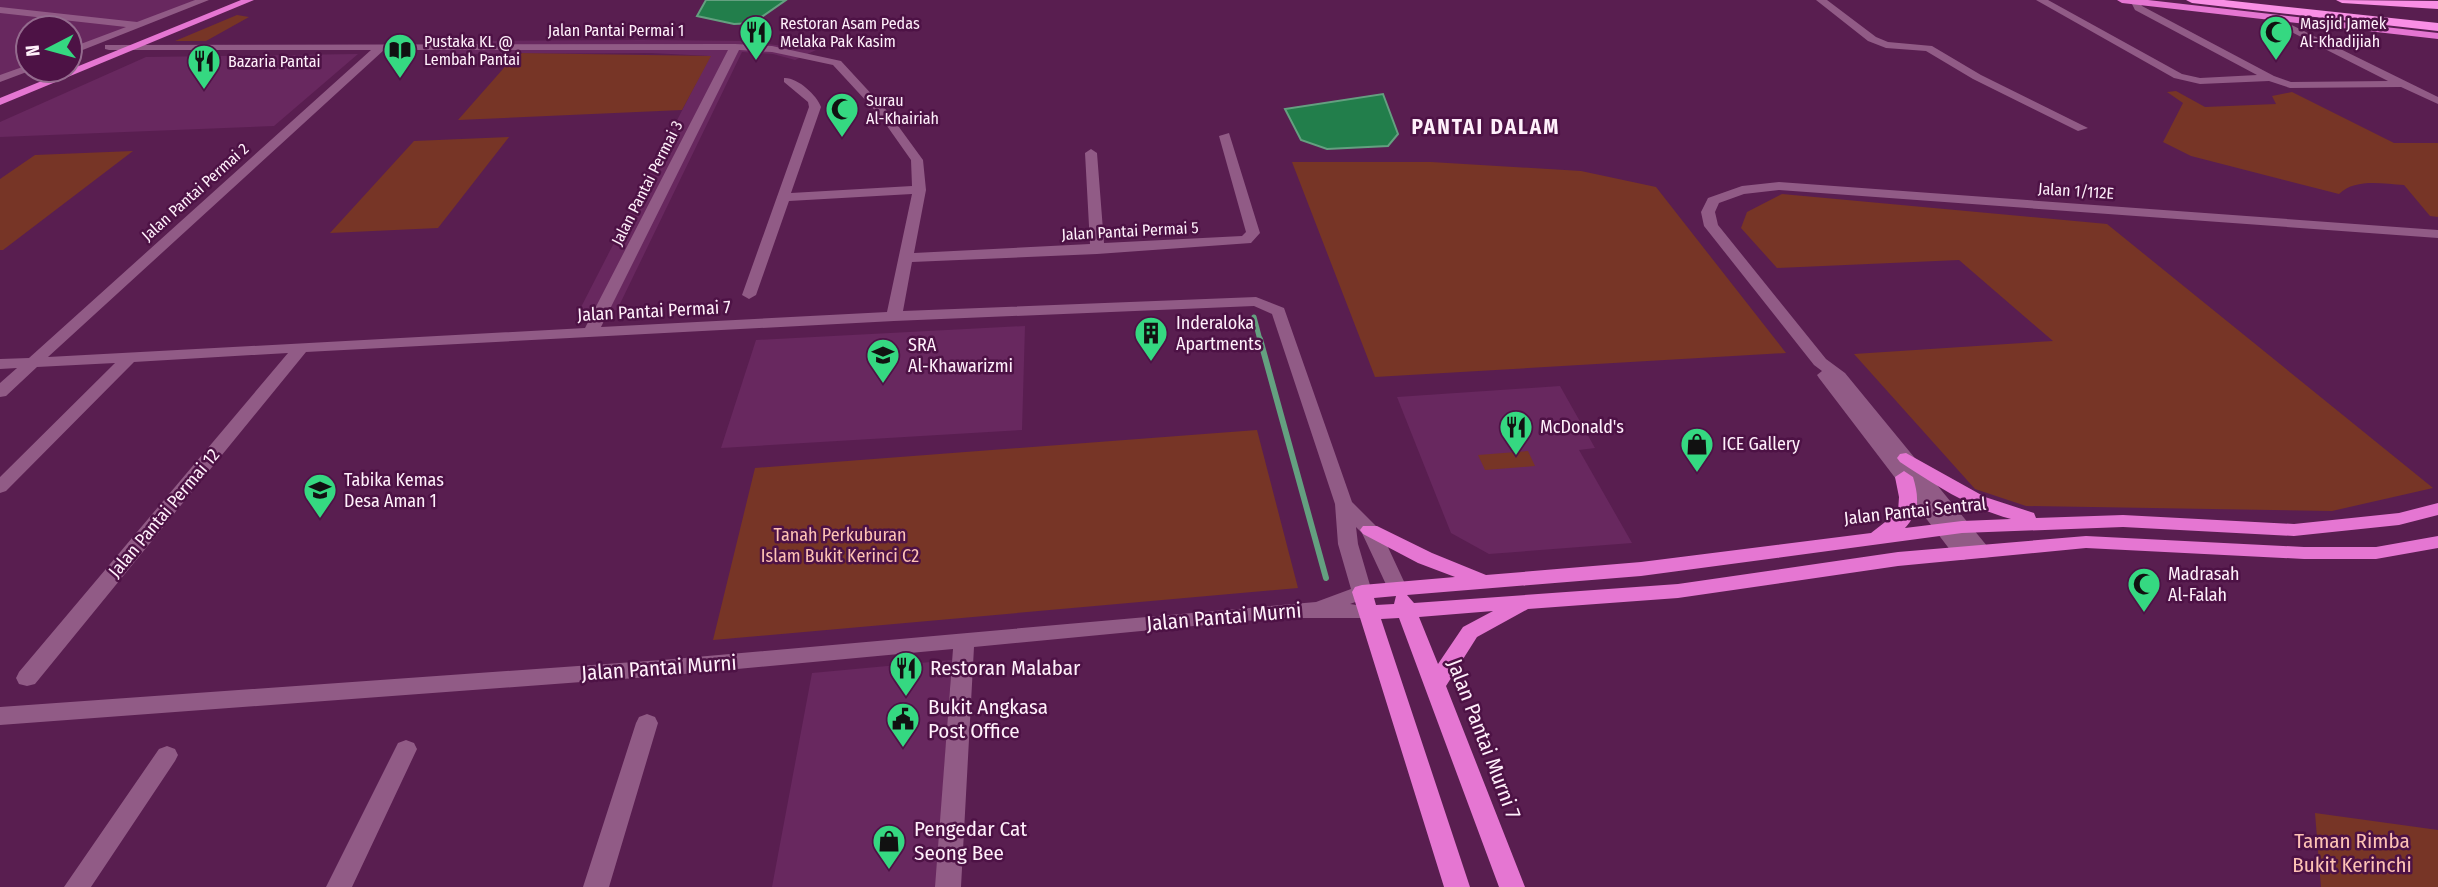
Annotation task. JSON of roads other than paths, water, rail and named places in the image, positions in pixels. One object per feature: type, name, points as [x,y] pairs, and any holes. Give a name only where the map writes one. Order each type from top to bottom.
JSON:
[{"type":"highway","points":[[2192,0],[2438,27]]},
{"type":"highway","points":[[2233,0],[2438,22]]},
{"type":"highway","points":[[2342,0],[2438,5]]},
{"type":"main road","points":[[84,57],[230,0]]},
{"type":"main road","points":[[0,102],[249,0]]},
{"type":"main road","points":[[2128,1],[2438,36]]},
{"type":"main road","points":[[0,92],[20,84]]},
{"type":"main road","points":[[1906,458],[1970,498],[1996,510],[2061,521]]},
{"type":"main road","points":[[1867,539],[1892,529],[1906,514],[1911,501],[1904,477]]},
{"type":"main road","name":"Jalan Pantai Sentral","points":[[1366,603],[1397,588],[1641,569],[1953,527],[2061,521],[2123,521],[2294,530],[2399,519],[2438,509]]},
{"type":"main road","points":[[2344,526],[2376,553]]},
{"type":"main road","points":[[1370,530],[1425,558],[1484,581]]},
{"type":"main road","points":[[1457,887],[1366,603],[1406,610],[1678,591],[1830,567],[2086,542],[2376,553],[2438,542]]},
{"type":"main road","name":"Jalan Pantai Murni 7","points":[[1397,588],[1513,887]]},
{"type":"main road","points":[[1435,686],[1469,632],[1496,616],[1532,602]]},
{"type":"street","points":[[84,47],[204,0]]},
{"type":"street","points":[[1821,0],[1871,39],[1886,45],[1928,48],[1977,77],[2082,128]]},
{"type":"street","points":[[2041,0],[2178,76],[2200,81],[2270,78]]},
{"type":"street","points":[[2128,1],[2270,78],[2300,85],[2404,84]]},
{"type":"street","points":[[0,10],[139,25]]},
{"type":"street","points":[[2265,16],[2438,101]]},
{"type":"street","name":"Jalan Pantai Permai 1","points":[[109,47],[735,47],[784,51],[837,64],[908,144],[917,160],[919,190],[894,316]]},
{"type":"street","name":"Jalan Pantai Permai 3","points":[[590,334],[735,47]]},
{"type":"street","name":"Jalan Pantai Permai 2","points":[[0,392],[380,48]]},
{"type":"street","points":[[749,295],[815,107],[813,101],[788,80]]},
{"type":"street","name":"Jalan Pantai Permai 5","points":[[905,258],[1097,250],[1246,240],[1253,233],[1225,136]]},
{"type":"street","points":[[1091,153],[1097,250]]},
{"type":"street","name":"Jalan 1/112E","points":[[1820,362],[1711,226],[1708,212],[1713,201],[1742,190],[1779,186],[2438,234]]},
{"type":"street","points":[[783,197],[919,190]]},
{"type":"street","name":"Jalan Pantai Permai 7","points":[[0,365],[894,316],[1245,300],[1265,303],[1279,311],[1344,504]]},
{"type":"street","name":"Jalan Pantai Permai 12","points":[[27,678],[301,348]]},
{"type":"street","points":[[0,487],[129,358]]},
{"type":"street","points":[[1820,362],[1839,376],[1906,458],[1973,553]]},
{"type":"street","points":[[1820,362],[1826,378],[1904,477],[1953,527]]},
{"type":"street","points":[[1344,504],[1370,530],[1397,588]]},
{"type":"street","points":[[1344,504],[1348,544],[1366,603]]},
{"type":"street","name":"Jalan Pantai Murni","points":[[0,716],[676,667],[1366,603]]},
{"type":"street","points":[[948,887],[964,640]]},
{"type":"street","points":[[596,887],[647,723]]},
{"type":"street","points":[[339,887],[406,749]]},
{"type":"street","points":[[77,887],[167,755]]},
{"type":"waterway","points":[[1254,317],[1260,340]]},
{"type":"waterway","points":[[1260,339],[1326,578]]},
{"type":"place","name":"Restoran Asam Pedas Melaka Pak Kasim","points":[[756,62]]},
{"type":"place","name":"Masjid Jamek Al-Khadijiah","points":[[2276,62]]},
{"type":"place","name":"Pustaka KL @ Lembah Pantai","points":[[400,80]]},
{"type":"place","name":"Bazaria Pantai","points":[[204,91]]},
{"type":"place","name":"Surau Al-Khairiah","points":[[842,139]]},
{"type":"place","name":"Inderaloka Apartments","points":[[1151,363]]},
{"type":"place","name":"SRA Al-Khawarizmi","points":[[883,385]]},
{"type":"place","name":"McDonald's","points":[[1516,457]]},
{"type":"place","name":"ICE Gallery","points":[[1697,474]]},
{"type":"place","name":"Tabika Kemas Desa Aman 1","points":[[320,520]]},
{"type":"place","name":"Madrasah Al-Falah","points":[[2144,614]]},
{"type":"place","name":"Restoran Malabar","points":[[906,698]]},
{"type":"place","name":"Bukit Angkasa Post Office","points":[[903,749]]},
{"type":"place","name":"Pengedar Cat Seong Bee","points":[[889,871]]},
{"type":"district","name":"PANTAI DALAM","points":[[1486,127]]},
{"type":"park label","name":"Tanah Perkuburan Islam Bukit Kerinci C2","points":[[840,545]]},
{"type":"park label","name":"Taman Rimba Bukit Kerinchi","points":[[2352,853]]}]
